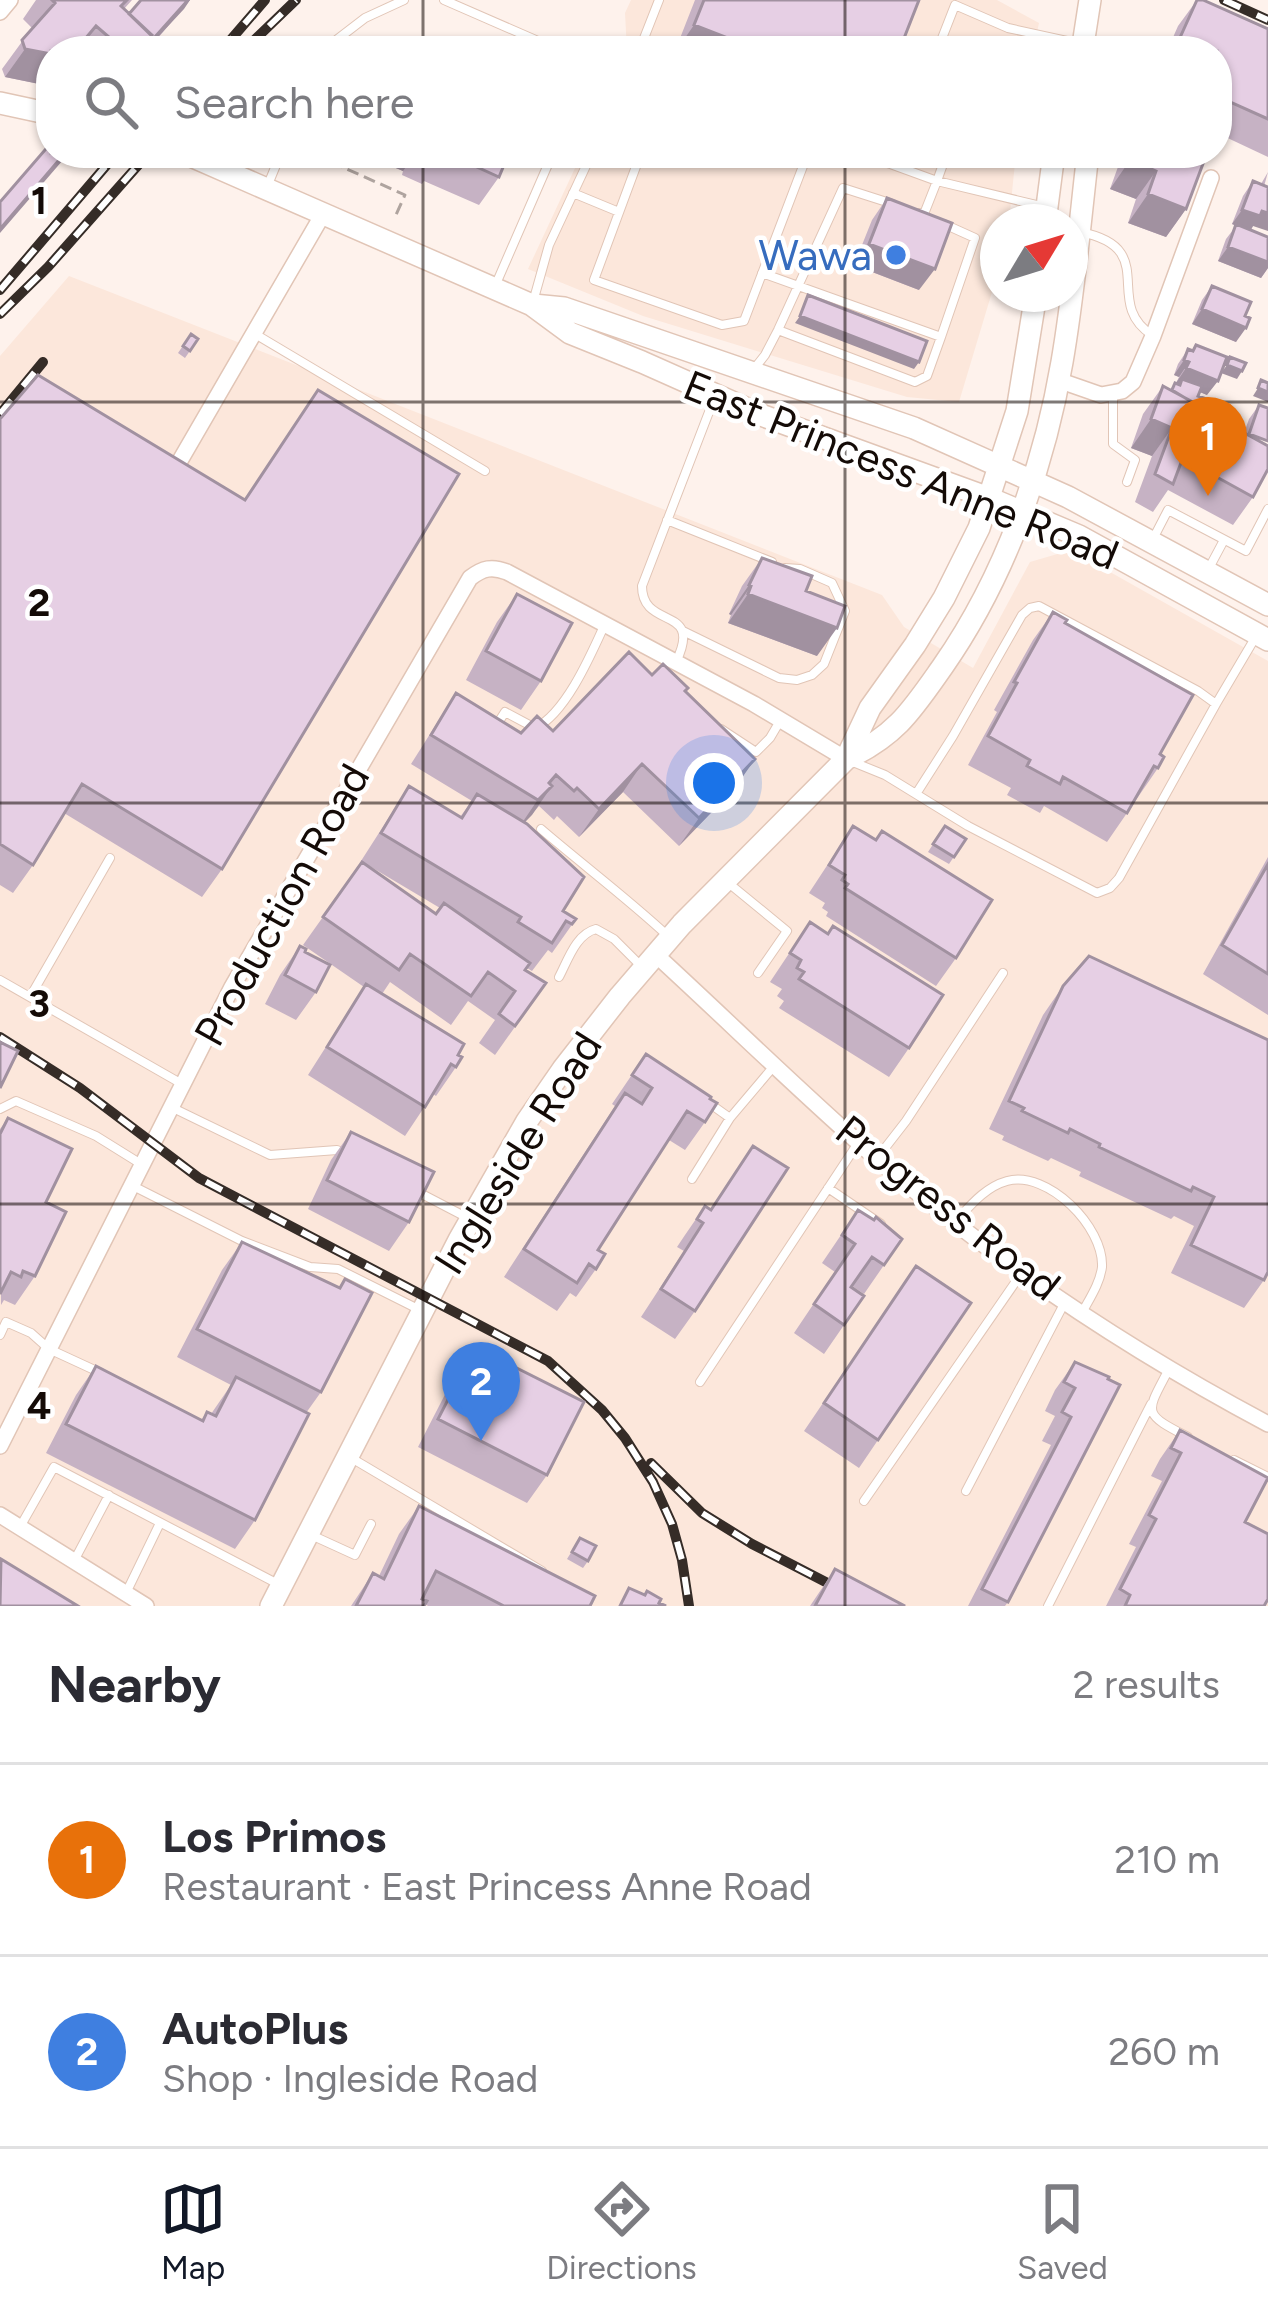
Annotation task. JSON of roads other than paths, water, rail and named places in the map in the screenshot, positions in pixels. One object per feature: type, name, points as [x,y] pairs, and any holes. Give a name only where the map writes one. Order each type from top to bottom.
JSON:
[{"type":"street","points":[[0,11],[10,0]]},
{"type":"street","points":[[1085,36],[1090,0]]},
{"type":"street","points":[[0,103],[36,111]]},
{"type":"street","name":"East Princess Anne Road","points":[[238,168],[266,189],[532,305],[570,333],[760,415],[989,498],[1078,536],[1265,638]]},
{"type":"street","points":[[1047,204],[1052,168]]},
{"type":"street","name":"Ingleside Road","points":[[1082,204],[1086,168]]},
{"type":"street","points":[[1058,380],[1101,395],[1122,392],[1133,382],[1211,178]]},
{"type":"street","points":[[174,471],[323,214]]},
{"type":"street","name":"East Princess Anne Road","points":[[532,305],[564,308],[914,428],[1031,480],[1268,605]]},
{"type":"street","name":"Ingleside Road","points":[[846,759],[869,708],[915,646],[974,540],[1017,410],[1034,312]]},
{"type":"street","name":"Ingleside Road","points":[[276,1596],[471,1220],[527,1121],[563,1069],[656,953],[724,880],[846,759],[896,730],[952,652],[1022,511],[1058,380],[1067,312]]},
{"type":"street","name":"Production Road","points":[[3,1434],[232,987],[478,571],[497,568],[675,663],[699,685],[781,720],[846,759]]},
{"type":"street","name":"Progress Road","points":[[656,953],[858,1142],[955,1222],[1022,1272],[1170,1368],[1267,1420]]},
{"type":"street","points":[[0,1515],[146,1606]]},
{"type":"lane","points":[[341,36],[364,18],[404,0]]},
{"type":"lane","points":[[444,0],[527,36]]},
{"type":"lane","points":[[644,36],[659,0]]},
{"type":"lane","points":[[942,36],[953,3],[1037,36]]},
{"type":"lane","points":[[266,189],[275,168]]},
{"type":"lane","points":[[494,289],[546,168]]},
{"type":"lane","points":[[532,305],[549,245],[585,168]]},
{"type":"lane","points":[[635,168],[594,280],[722,326],[744,321],[802,168]]},
{"type":"lane","points":[[901,168],[1011,204]]},
{"type":"lane","points":[[924,214],[942,168]]},
{"type":"lane","points":[[752,371],[778,331],[843,188],[924,214],[975,238],[928,376],[915,382],[778,331]]},
{"type":"lane","points":[[573,193],[619,212]]},
{"type":"lane","points":[[1088,234],[1115,245],[1129,268],[1129,306],[1138,326],[1154,336]]},
{"type":"lane","points":[[762,272],[941,337]]},
{"type":"lane","points":[[254,333],[484,471]]},
{"type":"lane","points":[[1113,394],[1113,444],[1136,460],[1127,482]]},
{"type":"lane","points":[[675,663],[685,640],[683,632],[651,609],[642,586],[709,412],[723,398]]},
{"type":"lane","points":[[1151,542],[1168,510],[1246,551],[1268,509]]},
{"type":"lane","points":[[667,520],[832,583],[844,611],[824,664],[797,680],[779,678],[683,632]]},
{"type":"lane","points":[[1207,572],[1224,540]]},
{"type":"lane","points":[[916,794],[1030,608],[1040,606],[1216,704]]},
{"type":"lane","points":[[494,731],[505,712],[541,728],[554,715],[605,625]]},
{"type":"lane","points":[[846,759],[885,775],[968,826],[1097,892],[1110,888],[1119,878],[1216,704],[1265,638]]},
{"type":"lane","points":[[705,718],[756,752],[781,720]]},
{"type":"lane","points":[[541,829],[632,902],[656,953]]},
{"type":"lane","points":[[30,998],[110,858]]},
{"type":"lane","points":[[724,880],[788,931],[758,973]]},
{"type":"lane","points":[[560,977],[576,945],[596,929],[656,953]]},
{"type":"lane","points":[[877,1159],[1003,973]]},
{"type":"lane","points":[[0,980],[183,1084]]},
{"type":"lane","points":[[692,1179],[730,1118],[775,1065]]},
{"type":"lane","points":[[698,1096],[730,1118]]},
{"type":"lane","points":[[0,1109],[16,1101],[96,1136],[142,1164]]},
{"type":"lane","points":[[171,1107],[270,1155],[337,1150],[356,1160]]},
{"type":"lane","points":[[700,1382],[858,1142]]},
{"type":"lane","points":[[955,1222],[1002,1183],[1023,1180],[1051,1190],[1081,1216],[1100,1246],[1102,1270],[1082,1312]]},
{"type":"lane","points":[[132,1185],[242,1241],[310,1267],[338,1269],[422,1311]]},
{"type":"lane","points":[[828,1188],[893,1232]]},
{"type":"lane","points":[[413,1190],[471,1220]]},
{"type":"lane","points":[[864,1501],[1022,1272]]},
{"type":"lane","points":[[966,1491],[1065,1301]]},
{"type":"lane","points":[[0,1335],[6,1322],[31,1333],[49,1349],[114,1379]]},
{"type":"lane","points":[[1048,1606],[1170,1368]]},
{"type":"lane","points":[[1151,1404],[1158,1422],[1195,1440]]},
{"type":"lane","points":[[347,1456],[544,1571]]},
{"type":"lane","points":[[1231,1459],[1268,1477]]},
{"type":"lane","points":[[20,1528],[54,1467],[160,1523],[276,1596]]},
{"type":"lane","points":[[74,1562],[109,1495]]},
{"type":"lane","points":[[126,1593],[160,1523]]},
{"type":"lane","points":[[308,1533],[355,1555],[370,1524]]},
{"type":"railway","points":[[234,36],[265,0]]},
{"type":"railway","points":[[259,36],[296,0]]},
{"type":"railway","points":[[1224,0],[1268,20]]},
{"type":"railway","points":[[0,290],[104,168]]},
{"type":"railway","points":[[0,314],[136,168]]},
{"type":"railway","points":[[0,414],[43,362]]},
{"type":"railway","points":[[0,1037],[80,1088],[199,1178],[548,1361],[602,1410],[653,1482],[672,1524],[689,1606]]},
{"type":"railway","points":[[651,1463],[702,1513],[872,1606]]},
{"type":"place","name":"Wawa","points":[[896,255]]},
{"type":"place","name":"Los Primos","points":[[1208,496]]},
{"type":"place","name":"AutoPlus","points":[[481,1441]]}]
